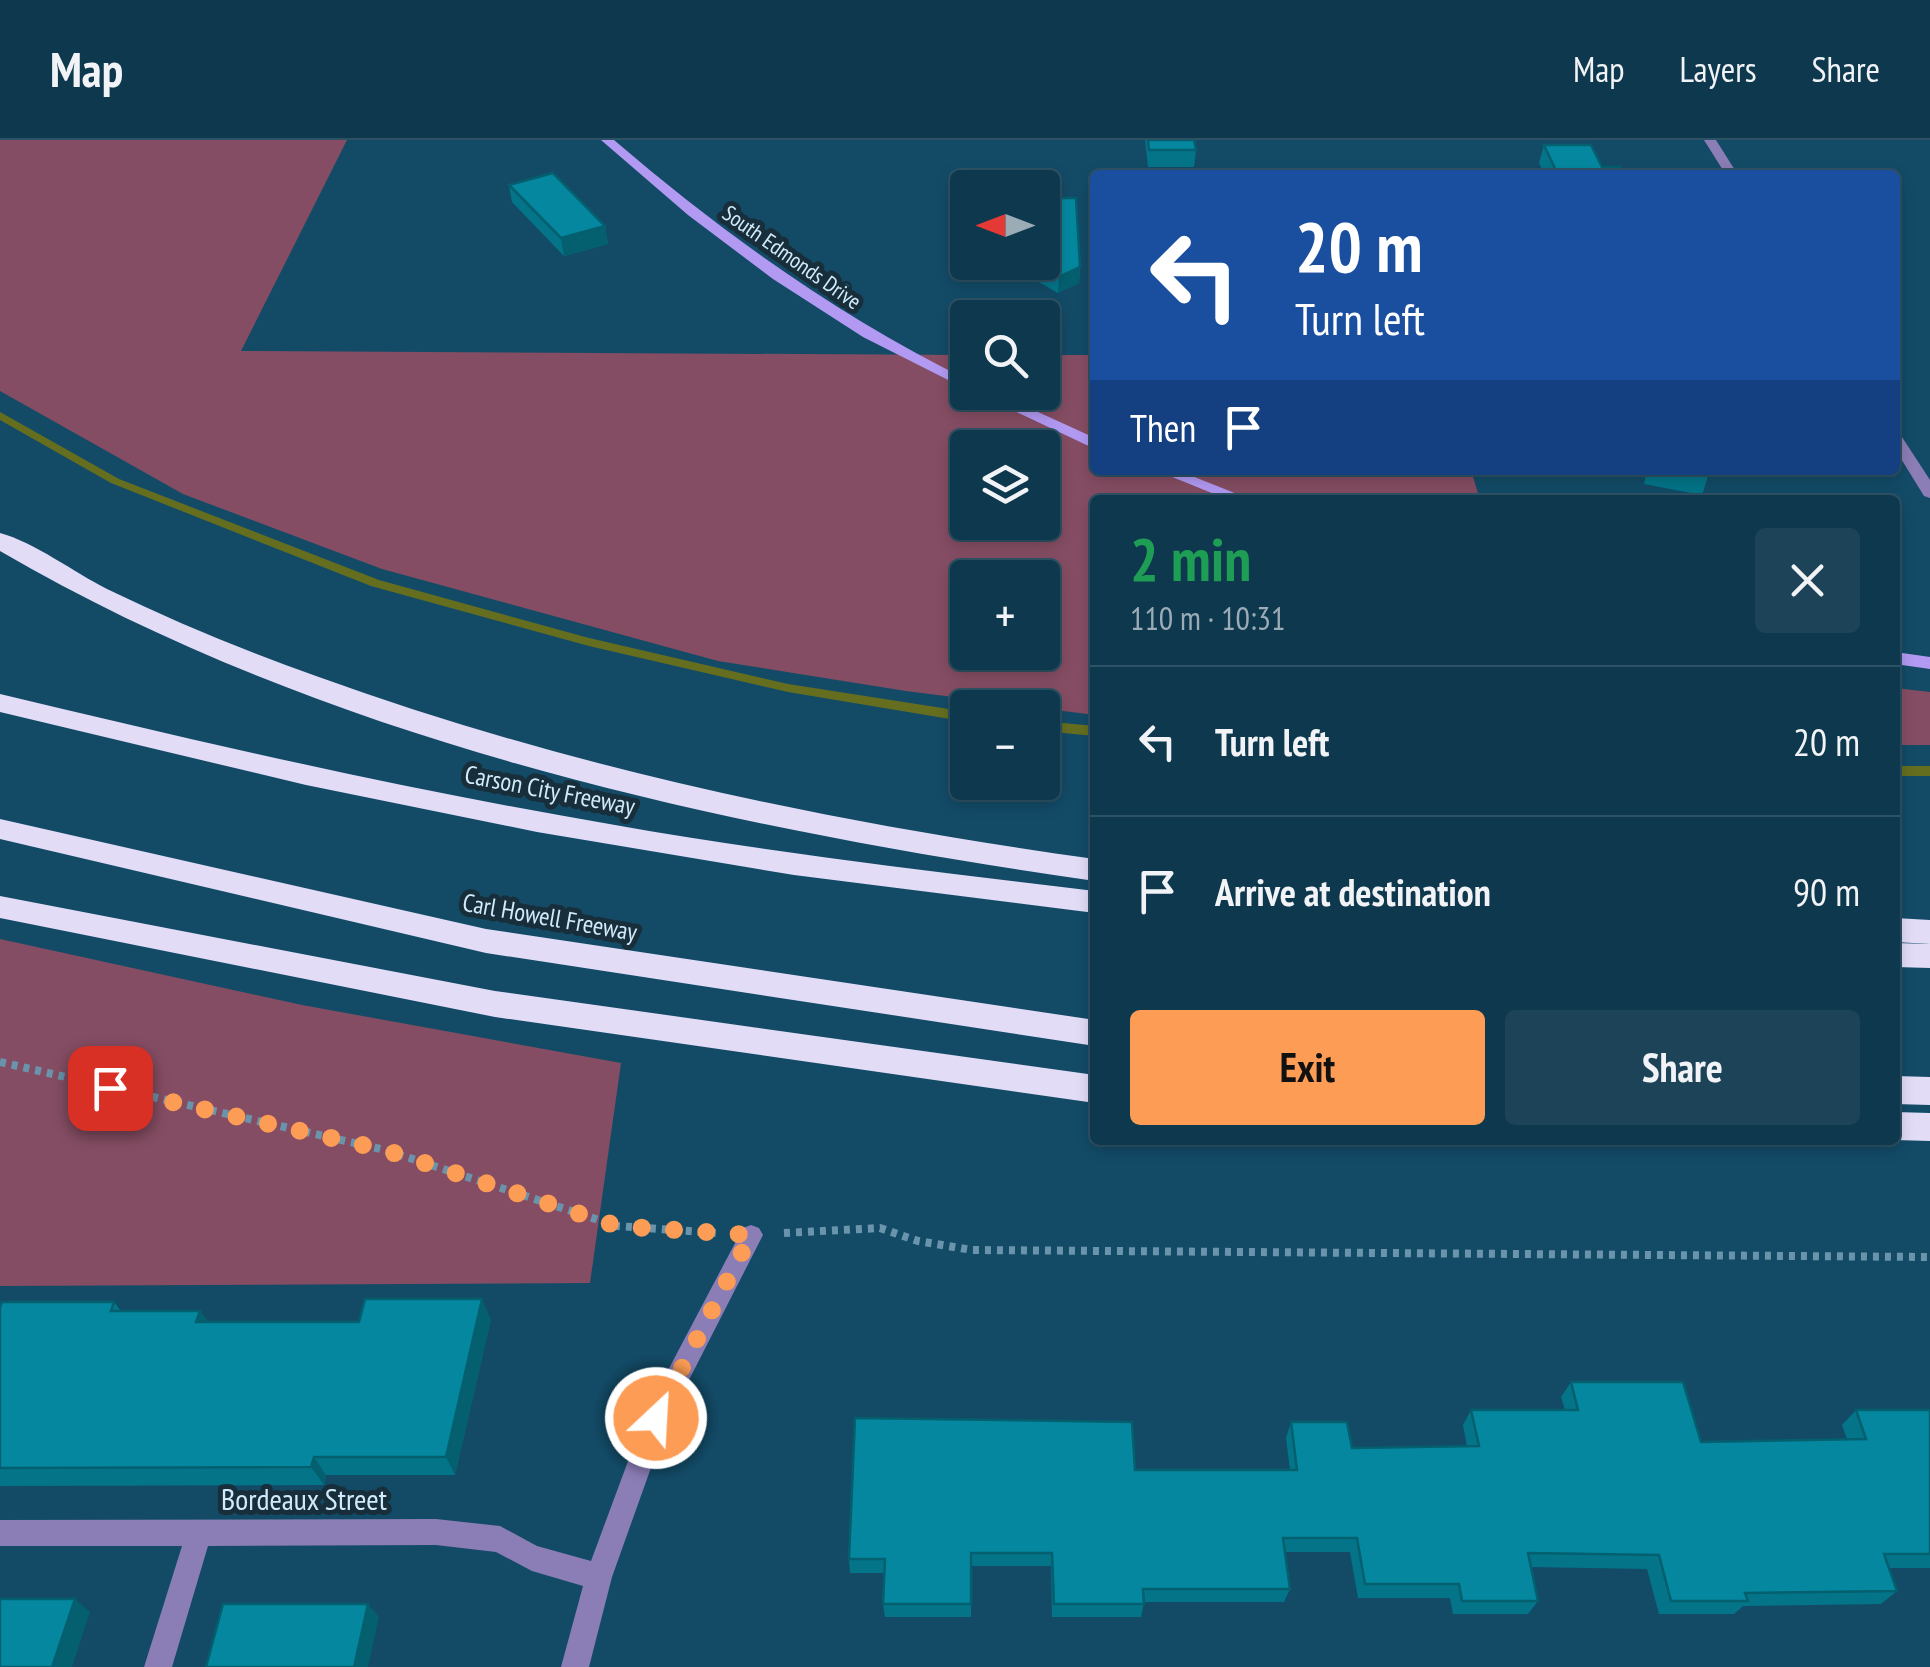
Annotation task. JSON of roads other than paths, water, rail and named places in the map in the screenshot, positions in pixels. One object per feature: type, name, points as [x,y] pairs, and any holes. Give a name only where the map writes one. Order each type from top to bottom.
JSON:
[{"type":"highway","points":[[0,542],[194,638],[343,697],[497,748],[776,818],[1090,869]]},
{"type":"highway","name":"Carson City Freeway","points":[[0,702],[336,781],[614,836],[867,875],[1090,901]]},
{"type":"highway","name":"Carl Howell Freeway","points":[[0,829],[486,941],[1090,1032]]},
{"type":"highway","points":[[0,907],[495,1004],[1090,1088]]},
{"type":"highway","points":[[1900,930],[1930,932]]},
{"type":"highway","points":[[1900,955],[1930,956]]},
{"type":"highway","points":[[1900,1090],[1930,1091]]},
{"type":"highway","points":[[1900,1126],[1930,1127]]},
{"type":"street","name":"South Edmonds Drive","points":[[607,140],[684,208],[787,286],[888,348],[950,377]]},
{"type":"street","points":[[1710,140],[1729,170]]},
{"type":"street","points":[[1020,410],[1090,442]]},
{"type":"street","points":[[1900,445],[1930,493]]},
{"type":"street","points":[[1176,475],[1226,495]]},
{"type":"street","points":[[1900,659],[1930,663]]},
{"type":"street","points":[[575,1667],[599,1578],[656,1418],[751,1235]]},
{"type":"street","points":[[158,1667],[199,1532]]},
{"type":"street","name":"Bordeaux Street","points":[[0,1533],[436,1532],[500,1539],[532,1558],[599,1578]]},
{"type":"waterway","points":[[0,415],[115,481],[375,583],[589,642],[788,688],[950,714]]},
{"type":"waterway","points":[[1060,728],[1090,731]]},
{"type":"waterway","points":[[1900,771],[1930,771]]}]
